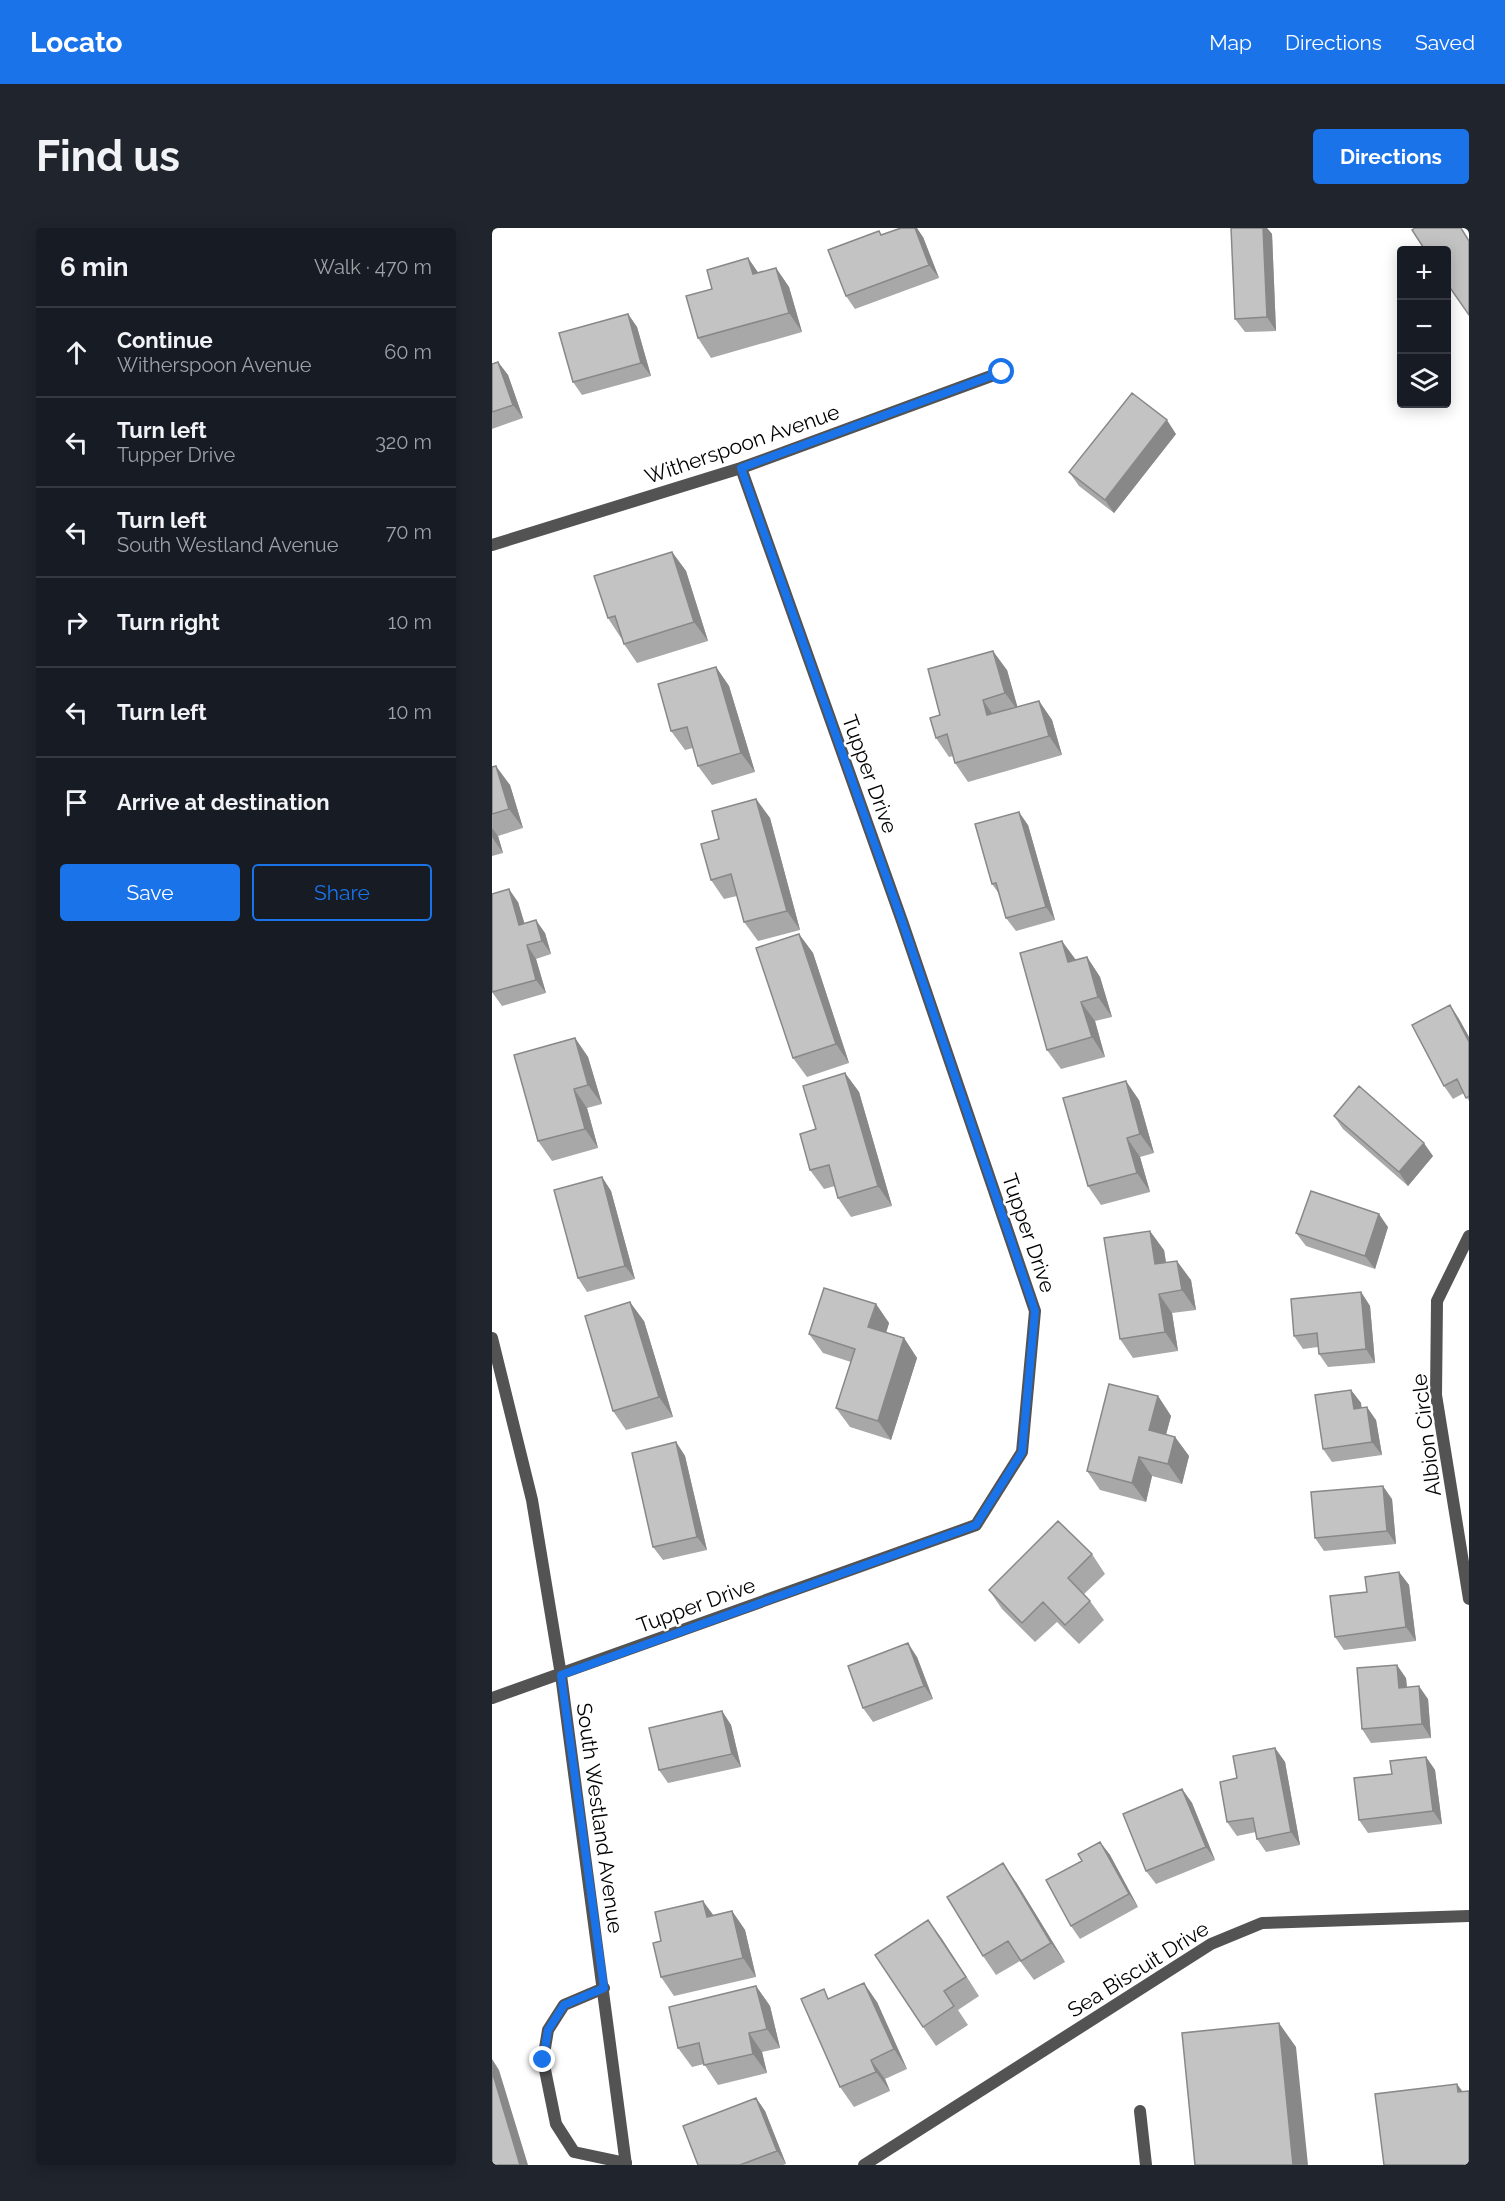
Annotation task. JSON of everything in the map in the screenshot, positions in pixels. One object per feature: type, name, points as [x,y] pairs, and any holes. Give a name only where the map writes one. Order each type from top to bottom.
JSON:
[{"type":"street","name":"Witherspoon Avenue","points":[[492,545],[741,468],[1002,372]]},
{"type":"street","name":"Tupper Drive","points":[[492,1698],[976,1525],[1022,1452],[1035,1311],[902,921],[741,468]]},
{"type":"street","name":"Albion Circle","points":[[1469,1236],[1437,1301],[1436,1395],[1465,1548],[1469,1599]]},
{"type":"street","name":"South Westland Avenue","points":[[492,1338],[532,1500],[561,1675],[626,2164]]},
{"type":"street","name":"Sea Biscuit Drive","points":[[864,2165],[1211,1944],[1262,1923],[1469,1916]]},
{"type":"street","points":[[604,1988],[564,2005],[548,2030],[543,2060],[556,2124],[575,2158],[626,2164]]},
{"type":"street","points":[[1140,2111],[1146,2165]]},
{"type":"building","points":[[901,228],[915,228],[929,265],[846,296],[828,250],[879,231],[881,235]]},
{"type":"building","points":[[1231,228],[1263,228],[1267,317],[1235,319]]},
{"type":"building","points":[[1415,228],[1461,228],[1469,241],[1469,315],[1451,289],[1451,246],[1422,246],[1412,230]]},
{"type":"building","points":[[748,258],[753,274],[776,268],[789,313],[698,338],[686,296],[712,289],[707,270]]},
{"type":"building","points":[[628,314],[641,363],[573,382],[559,333]]},
{"type":"building","points":[[498,362],[513,405],[492,412],[492,364]]},
{"type":"building","points":[[1132,393],[1167,420],[1105,500],[1069,472]]},
{"type":"building","points":[[672,552],[694,622],[624,644],[615,616],[608,618],[594,576]]},
{"type":"building","points":[[993,651],[1005,693],[983,700],[987,715],[1039,701],[1049,736],[955,763],[947,734],[936,738],[930,718],[940,715],[928,669]]},
{"type":"building","points":[[716,667],[741,753],[698,766],[687,727],[671,731],[658,684]]},
{"type":"building","points":[[496,766],[509,809],[492,814],[492,767]]},
{"type":"building","points":[[756,799],[787,911],[744,922],[731,874],[711,880],[701,844],[719,839],[712,811]]},
{"type":"building","points":[[1019,812],[1046,907],[1006,918],[996,883],[992,884],[975,824]]},
{"type":"building","points":[[509,889],[519,925],[536,920],[542,941],[527,945],[536,980],[492,992],[492,894]]},
{"type":"building","points":[[799,934],[836,1044],[793,1058],[756,948]]},
{"type":"building","points":[[1062,941],[1068,962],[1087,957],[1098,997],[1081,1002],[1092,1037],[1047,1050],[1020,953]]},
{"type":"building","points":[[1450,1005],[1469,1042],[1469,1096],[1466,1098],[1457,1079],[1444,1086],[1412,1025]]},
{"type":"building","points":[[575,1038],[588,1085],[574,1089],[585,1129],[538,1141],[514,1055]]},
{"type":"building","points":[[845,1073],[878,1186],[838,1198],[829,1165],[810,1170],[800,1134],[816,1129],[803,1086]]},
{"type":"building","points":[[1126,1081],[1140,1134],[1127,1138],[1137,1173],[1088,1186],[1063,1098]]},
{"type":"building","points":[[1359,1086],[1424,1143],[1399,1172],[1334,1116]]},
{"type":"building","points":[[602,1177],[625,1266],[578,1278],[554,1190]]},
{"type":"building","points":[[1311,1191],[1379,1214],[1365,1256],[1296,1233]]},
{"type":"building","points":[[1150,1231],[1155,1264],[1177,1261],[1182,1290],[1159,1294],[1165,1332],[1120,1339],[1104,1238]]},
{"type":"building","points":[[824,1288],[876,1304],[868,1327],[904,1338],[878,1421],[836,1408],[855,1349],[809,1334]]},
{"type":"building","points":[[1361,1292],[1366,1349],[1319,1354],[1317,1333],[1294,1336],[1291,1299]]},
{"type":"building","points":[[630,1302],[659,1397],[613,1411],[585,1316]]},
{"type":"building","points":[[1109,1384],[1158,1396],[1149,1430],[1175,1437],[1168,1464],[1139,1457],[1132,1483],[1087,1471]]},
{"type":"building","points":[[1351,1390],[1354,1409],[1367,1407],[1372,1442],[1323,1449],[1315,1395]]},
{"type":"building","points":[[676,1442],[697,1537],[653,1547],[632,1453]]},
{"type":"building","points":[[1383,1486],[1387,1531],[1315,1538],[1311,1492]]},
{"type":"building","points":[[1058,1521],[1092,1554],[1068,1578],[1090,1601],[1065,1625],[1043,1602],[1022,1623],[989,1590]]},
{"type":"building","points":[[1399,1572],[1406,1627],[1335,1637],[1330,1596],[1367,1592],[1365,1577]]},
{"type":"building","points":[[908,1643],[924,1686],[863,1708],[848,1666]]},
{"type":"building","points":[[1397,1665],[1399,1688],[1419,1686],[1422,1724],[1362,1729],[1357,1668]]},
{"type":"building","points":[[722,1711],[732,1754],[659,1770],[649,1728]]},
{"type":"building","points":[[1275,1748],[1291,1832],[1257,1839],[1253,1818],[1227,1822],[1220,1782],[1237,1778],[1233,1756]]},
{"type":"building","points":[[1426,1757],[1433,1811],[1359,1820],[1354,1778],[1392,1774],[1390,1761]]},
{"type":"building","points":[[1182,1789],[1206,1847],[1146,1871],[1123,1814]]},
{"type":"building","points":[[1100,1842],[1129,1894],[1071,1926],[1046,1880],[1082,1861],[1078,1854]]},
{"type":"building","points":[[1003,1863],[1051,1943],[1021,1961],[1008,1941],[983,1956],[947,1897]]},
{"type":"building","points":[[703,1901],[707,1917],[732,1911],[743,1958],[661,1977],[653,1943],[661,1941],[655,1912]]},
{"type":"building","points":[[928,1920],[966,1977],[944,1991],[954,2006],[923,2027],[875,1955]]},
{"type":"building","points":[[864,1983],[894,2049],[871,2060],[876,2072],[840,2087],[801,1999],[824,1989],[828,1999]]},
{"type":"building","points":[[756,1986],[767,2029],[749,2033],[753,2054],[704,2065],[699,2043],[678,2048],[669,2007]]},
{"type":"building","points":[[1279,2023],[1293,2165],[1195,2165],[1182,2033]]},
{"type":"building","points":[[492,2071],[520,2165],[492,2165]]},
{"type":"building","points":[[1457,2084],[1458,2092],[1469,2091],[1469,2165],[1384,2165],[1375,2094]]},
{"type":"building","points":[[756,2098],[777,2151],[740,2165],[698,2165],[683,2126]]},
{"type":"route","points":[[543,2060],[548,2030],[564,2005],[604,1988],[561,1675],[976,1525],[1022,1452],[1035,1311],[902,921],[741,468],[1002,372]]}]
